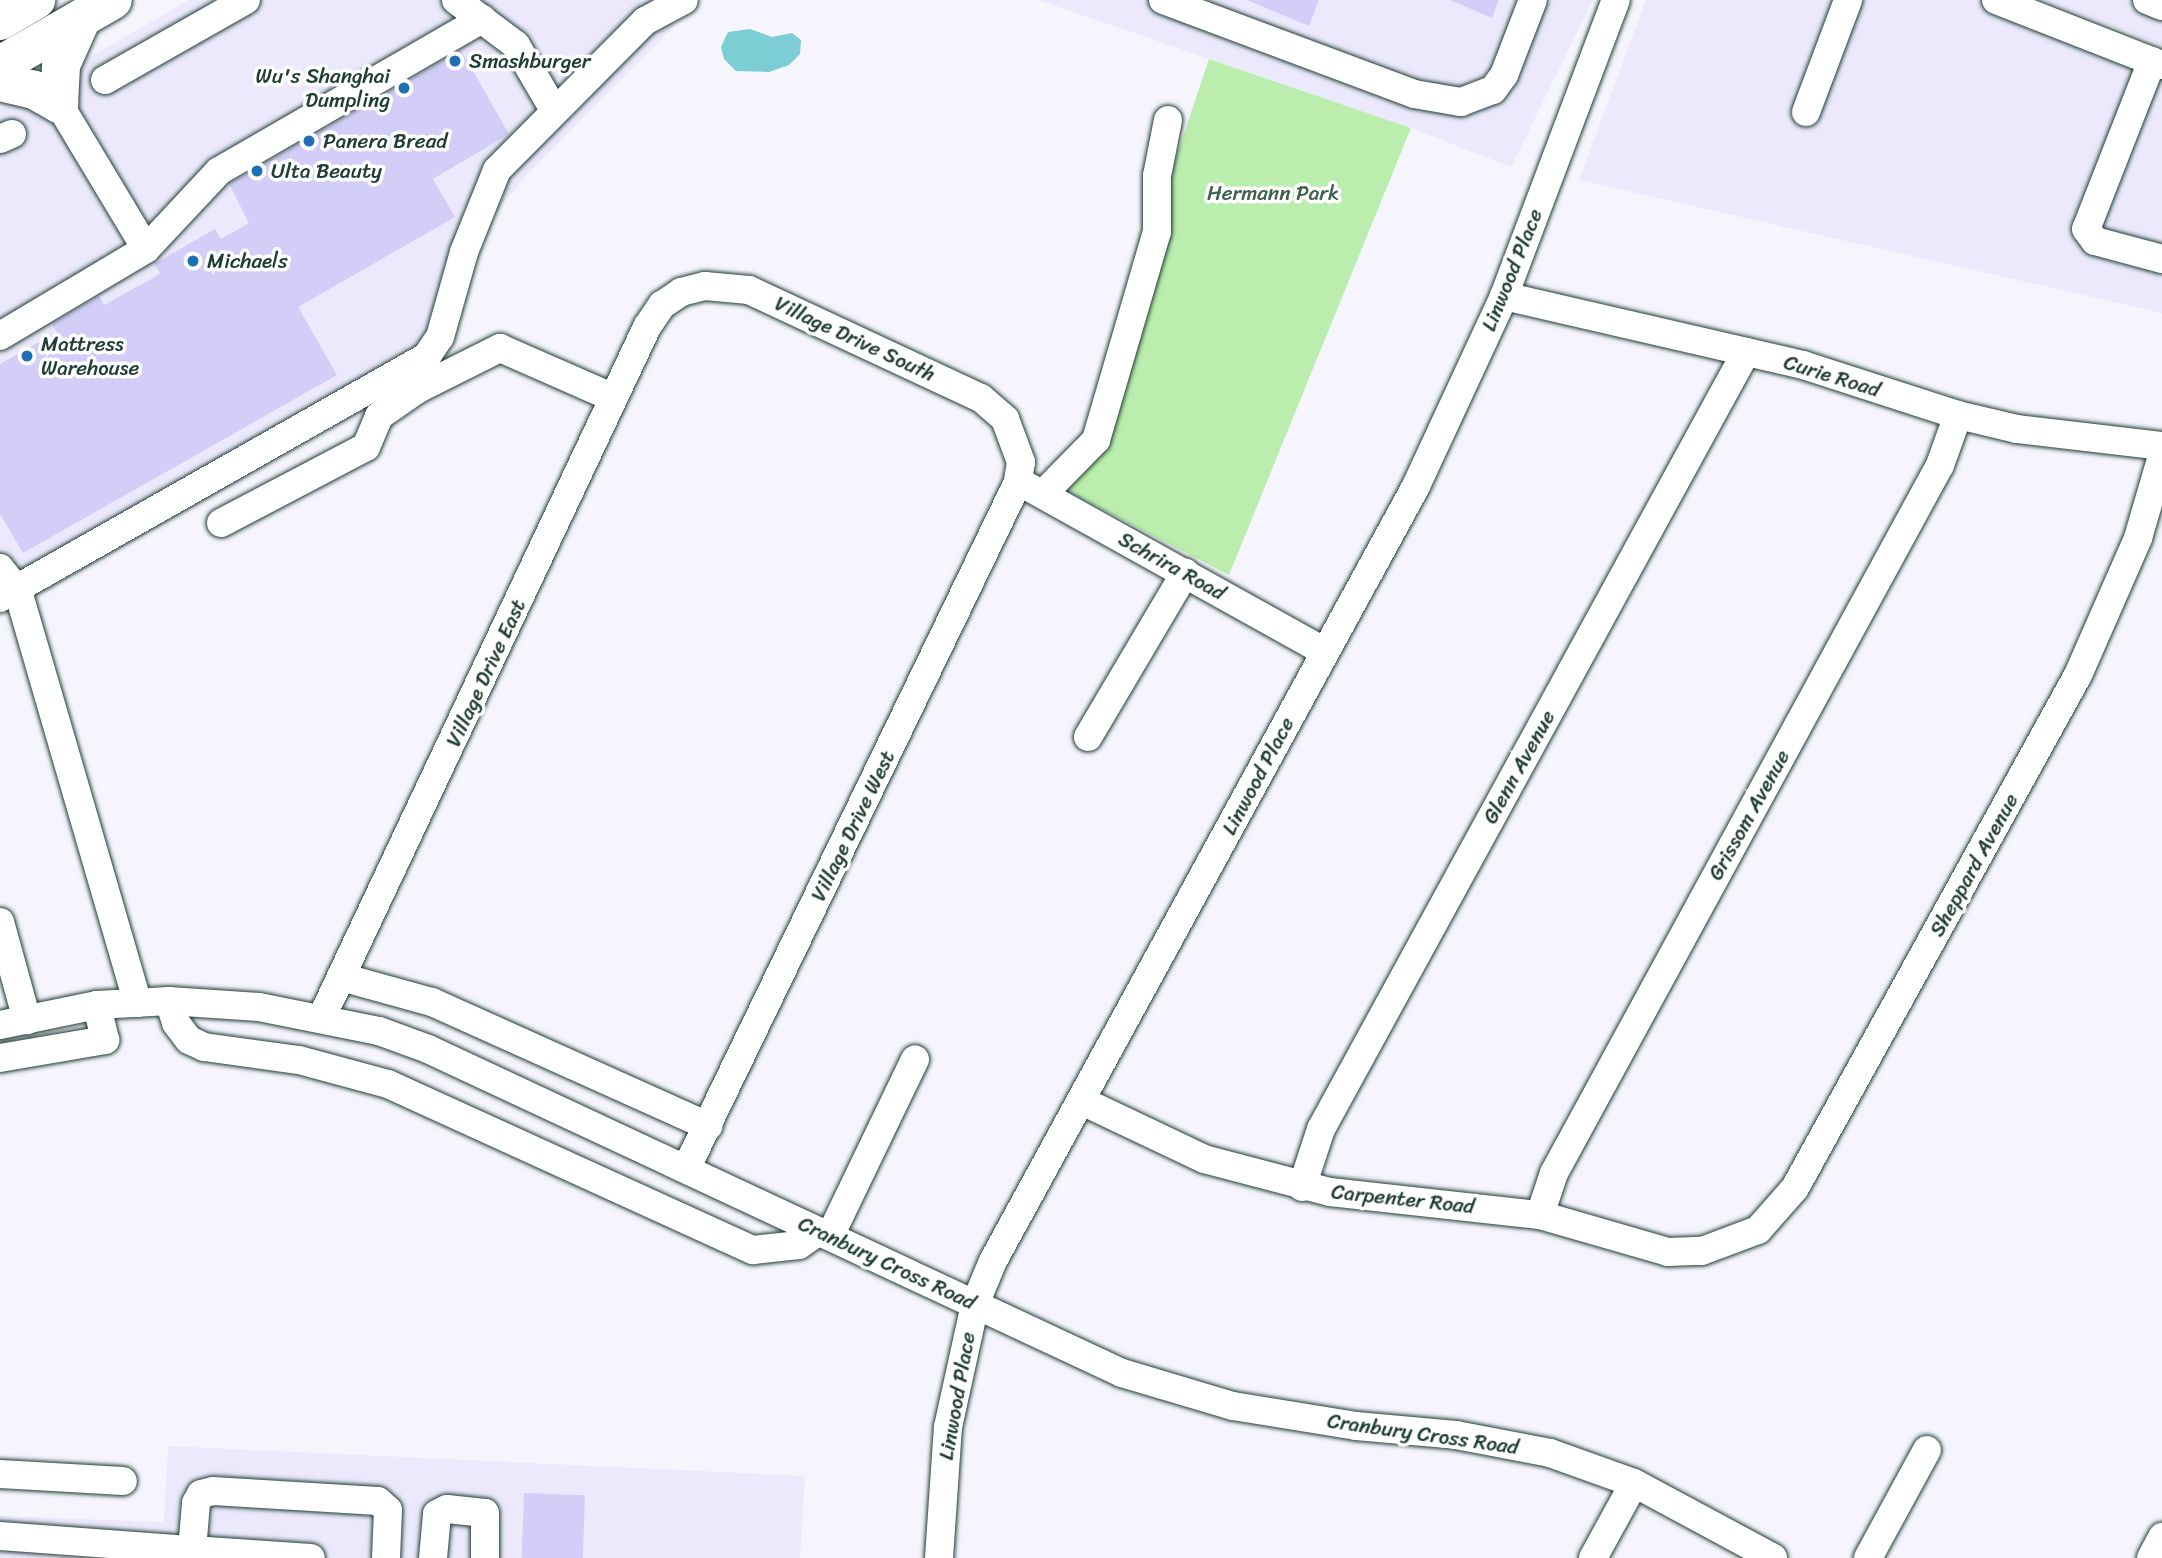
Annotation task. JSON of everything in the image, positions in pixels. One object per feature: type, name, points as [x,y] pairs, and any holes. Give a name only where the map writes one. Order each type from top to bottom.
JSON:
[{"type":"highway","points":[[0,21],[37,0]]},
{"type":"highway","points":[[0,65],[97,9]]},
{"type":"highway","points":[[0,82],[34,90],[59,104],[61,65],[97,9]]},
{"type":"street","points":[[106,80],[246,0]]},
{"type":"street","points":[[456,0],[516,45],[554,110]]},
{"type":"street","points":[[9,594],[427,356],[440,337],[464,252],[497,170],[645,20],[684,0]]},
{"type":"street","points":[[1163,0],[1414,94],[1461,102],[1487,94],[1504,75],[1533,0]]},
{"type":"street","name":"Linwood Place","points":[[939,1558],[948,1427],[975,1304],[993,1261],[1083,1101],[1416,486],[1504,296],[1616,0]]},
{"type":"street","points":[[1806,112],[1848,0]]},
{"type":"street","points":[[1996,0],[2157,63],[2150,99],[2086,229],[2095,241],[2162,259]]},
{"type":"street","points":[[2147,0],[2162,6]]},
{"type":"street","points":[[0,335],[146,249],[219,171],[482,19]]},
{"type":"street","points":[[59,104],[146,249]]},
{"type":"street","points":[[1043,494],[1096,440],[1157,232],[1157,176],[1168,120]]},
{"type":"street","name":"Village Drive South","points":[[647,327],[662,305],[681,292],[705,286],[749,290],[981,398],[1005,419],[1020,462],[1018,482]]},
{"type":"street","name":"Curie Road","points":[[1504,296],[1746,352],[1958,415],[2017,429],[2162,446]]},
{"type":"street","name":"Village Drive East","points":[[323,1017],[647,327]]},
{"type":"street","points":[[220,523],[366,447],[379,416],[418,389],[500,348],[614,398]]},
{"type":"street","name":"Glenn Avenue","points":[[1302,1186],[1321,1129],[1746,352]]},
{"type":"street","name":"Grissom Avenue","points":[[1540,1215],[1553,1173],[1940,465],[1958,415]]},
{"type":"street","name":"Sheppard Avenue","points":[[1734,1242],[1758,1230],[1795,1188],[2078,675],[2138,538],[2162,456]]},
{"type":"street","name":"Schrira Road","points":[[1018,482],[1325,652]]},
{"type":"street","name":"Village Drive West","points":[[686,1170],[1018,482]]},
{"type":"street","points":[[0,568],[138,1003]]},
{"type":"street","points":[[1088,737],[1185,573]]},
{"type":"street","points":[[0,922],[27,1020]]},
{"type":"street","points":[[341,978],[432,1002],[708,1126]]},
{"type":"street","points":[[169,1001],[176,1023],[189,1040],[204,1047],[299,1060],[388,1084],[752,1250],[799,1245],[825,1234],[915,1059]]},
{"type":"street","name":"Cranbury Cross Road","points":[[0,1025],[97,1005],[169,1001],[323,1017],[428,1049],[1122,1373],[1233,1406],[1356,1426],[1456,1435],[1550,1453],[1634,1483],[1773,1558]]},
{"type":"street","points":[[0,1058],[105,1040],[97,1005]]},
{"type":"street","name":"Carpenter Road","points":[[1083,1101],[1204,1159],[1302,1186],[1373,1200],[1540,1215],[1668,1252],[1702,1251],[1734,1242]]},
{"type":"street","points":[[1868,1558],[1927,1450]]},
{"type":"street","points":[[0,1474],[122,1481]]},
{"type":"street","points":[[1593,1558],[1634,1483]]},
{"type":"street","points":[[192,1550],[196,1503],[201,1494],[213,1491],[378,1501],[388,1510],[386,1558]]},
{"type":"street","points":[[433,1558],[437,1514],[447,1509],[485,1513],[485,1558]]},
{"type":"street","points":[[0,1536],[55,1549],[192,1550],[312,1558]]},
{"type":"street","points":[[2151,1558],[2162,1537]]},
{"type":"shaded area","points":[[189,0],[654,0],[675,25],[525,177],[485,225],[447,356],[438,365],[43,594],[0,609],[0,109]]},
{"type":"shaded area","points":[[1038,0],[1593,0],[1511,167],[1411,128]]},
{"type":"shaded area","points":[[1646,0],[2008,0],[2162,50],[2162,313],[1579,180]]},
{"type":"shaded area","points":[[2041,0],[2162,0],[2162,45]]},
{"type":"shaded area","points":[[168,1446],[805,1476],[800,1558],[0,1558],[0,1516],[164,1522]]},
{"type":"green space","name":"Hermann Park","points":[[1209,59],[1411,128],[1229,575],[1065,490]]},
{"type":"water","points":[[750,29],[772,37],[792,33],[801,40],[800,54],[789,65],[769,72],[736,71],[724,59],[721,47],[728,32]]},
{"type":"building","points":[[1247,0],[1319,0],[1309,26]]},
{"type":"building","points":[[1450,0],[1499,0],[1492,18]]},
{"type":"building","points":[[461,50],[509,134],[433,179],[455,217],[298,307],[337,375],[23,553],[0,514],[0,364],[57,332],[52,324],[99,296],[104,305],[160,274],[154,264],[215,229],[221,239],[249,223],[229,184]]},
{"type":"building","points":[[524,1493],[585,1495],[583,1558],[522,1558]]},
{"type":"place","name":"Smashburger","points":[[455,61]]},
{"type":"place","name":"Wu's Shanghai Dumpling","points":[[404,88]]},
{"type":"place","name":"Panera Bread","points":[[309,141]]},
{"type":"place","name":"Ulta Beauty","points":[[257,171]]},
{"type":"place","name":"Michaels","points":[[193,261]]},
{"type":"place","name":"Mattress Warehouse","points":[[27,356]]}]
